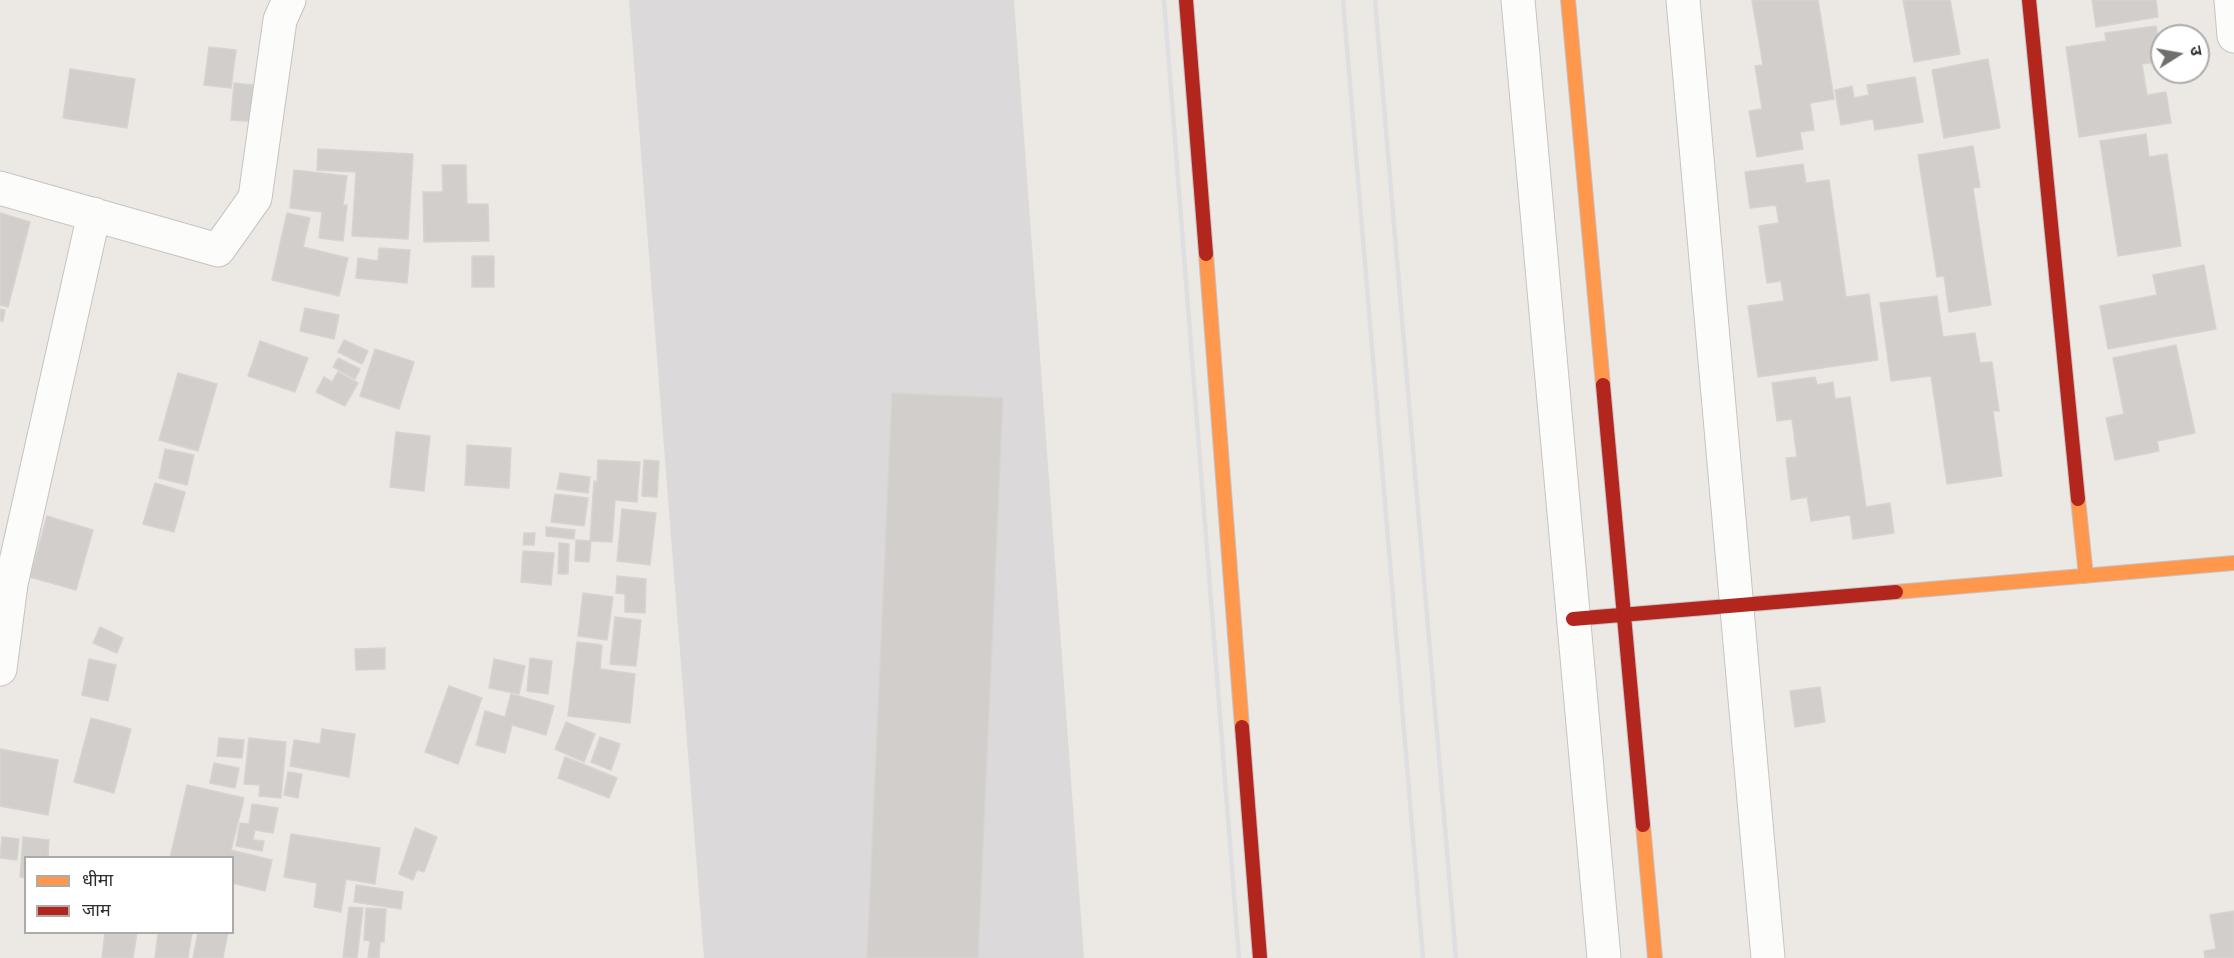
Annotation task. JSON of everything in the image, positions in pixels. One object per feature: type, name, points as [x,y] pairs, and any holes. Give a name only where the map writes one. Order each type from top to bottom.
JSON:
[{"type":"street","points":[[0,188],[218,250],[255,198],[280,20],[289,0]]},
{"type":"street","points":[[1186,0],[1260,958]]},
{"type":"street","points":[[1518,0],[1604,958]]},
{"type":"street","points":[[1568,0],[1655,958]]},
{"type":"street","points":[[1683,0],[1768,958]]},
{"type":"street","points":[[2029,0],[2086,576]]},
{"type":"street","points":[[2231,0],[2234,36]]},
{"type":"street","points":[[0,669],[5,582],[94,214]]},
{"type":"street","points":[[1573,619],[2234,563]]},
{"type":"shaded area","points":[[629,0],[1014,0],[1084,958],[704,958]]},
{"type":"building","points":[[1752,0],[1818,0],[1834,99],[1810,103],[1814,130],[1800,132],[1803,149],[1757,157],[1749,111],[1762,109],[1755,66],[1763,65]]},
{"type":"building","points":[[1903,0],[1950,0],[1960,54],[1914,62]]},
{"type":"building","points":[[2092,0],[2156,0],[2158,17],[2096,27]]},
{"type":"building","points":[[2150,27],[2150,63],[2142,64],[2147,95],[2166,92],[2171,123],[2079,137],[2066,47],[2106,41],[2105,33]]},
{"type":"building","points":[[209,47],[236,50],[231,88],[204,85]]},
{"type":"building","points":[[1988,59],[2000,128],[1944,138],[1932,70]]},
{"type":"building","points":[[70,69],[135,79],[127,128],[63,118]]},
{"type":"building","points":[[1915,77],[1923,122],[1875,130],[1873,119],[1841,125],[1835,90],[1852,86],[1854,98],[1869,95],[1867,85]]},
{"type":"building","points":[[234,83],[263,86],[260,122],[231,120]]},
{"type":"building","points":[[2146,134],[2149,157],[2167,154],[2181,246],[2118,256],[2100,141]]},
{"type":"building","points":[[1973,146],[1980,187],[1973,188],[1991,305],[1949,312],[1944,276],[1937,277],[1918,155]]},
{"type":"building","points":[[318,149],[413,154],[408,239],[352,236],[356,172],[317,170]]},
{"type":"building","points":[[1803,164],[1806,183],[1829,180],[1846,297],[1869,294],[1878,360],[1758,377],[1748,306],[1784,301],[1781,281],[1767,283],[1759,226],[1779,223],[1776,205],[1750,208],[1745,172]]},
{"type":"building","points":[[442,165],[466,165],[467,204],[488,204],[489,241],[424,242],[423,192],[443,192]]},
{"type":"building","points":[[294,170],[347,176],[343,205],[347,205],[343,241],[319,238],[322,212],[290,208]]},
{"type":"building","points":[[0,213],[30,222],[8,307],[0,305]]},
{"type":"building","points":[[287,213],[310,218],[303,247],[348,258],[339,296],[272,280]]},
{"type":"building","points":[[379,248],[410,250],[407,283],[356,278],[358,258],[378,261]]},
{"type":"building","points":[[472,256],[494,256],[494,287],[472,287]]},
{"type":"building","points":[[2204,265],[2216,329],[2108,349],[2100,306],[2157,295],[2153,275]]},
{"type":"building","points":[[1937,296],[1943,337],[1975,333],[1980,363],[1992,362],[1999,411],[1993,411],[2002,476],[1947,484],[1931,376],[1891,381],[1880,303]]},
{"type":"building","points":[[305,308],[339,315],[334,339],[300,331]]},
{"type":"building","points":[[0,309],[5,310],[3,321],[0,321]]},
{"type":"building","points":[[344,340],[368,351],[362,364],[338,352]]},
{"type":"building","points":[[260,341],[308,358],[295,392],[248,376]]},
{"type":"building","points":[[2176,345],[2195,433],[2157,441],[2159,451],[2115,460],[2106,418],[2124,414],[2113,358]]},
{"type":"building","points":[[375,349],[414,362],[399,409],[360,396]]},
{"type":"building","points":[[338,358],[360,369],[355,379],[333,367]]},
{"type":"building","points":[[338,372],[358,383],[345,406],[316,392],[324,377],[332,382]]},
{"type":"building","points":[[178,373],[217,384],[198,451],[159,440]]},
{"type":"building","points":[[1815,377],[1817,385],[1833,382],[1835,399],[1850,397],[1866,507],[1890,503],[1894,533],[1853,539],[1850,515],[1811,521],[1807,497],[1791,500],[1786,458],[1797,457],[1792,419],[1777,421],[1772,383]]},
{"type":"building","points":[[892,393],[1003,398],[978,958],[867,958]]},
{"type":"building","points":[[396,432],[430,436],[424,491],[390,487]]},
{"type":"building","points":[[467,445],[511,448],[509,488],[465,485]]},
{"type":"building","points":[[165,449],[194,455],[187,485],[159,478]]},
{"type":"building","points":[[598,460],[640,462],[637,502],[615,500],[612,542],[590,541],[594,481],[597,482]]},
{"type":"building","points":[[644,460],[659,461],[657,497],[642,496]]},
{"type":"building","points":[[560,473],[590,477],[588,493],[557,489]]},
{"type":"building","points":[[155,483],[185,492],[174,532],[143,524]]},
{"type":"building","points":[[555,494],[588,498],[584,526],[551,522]]},
{"type":"building","points":[[622,509],[656,513],[650,565],[617,561]]},
{"type":"building","points":[[47,516],[93,530],[76,590],[30,577]]},
{"type":"building","points":[[546,527],[575,530],[574,539],[546,536]]},
{"type":"building","points":[[524,533],[535,533],[534,545],[523,545]]},
{"type":"building","points":[[576,540],[591,541],[589,562],[575,561]]},
{"type":"building","points":[[559,543],[569,544],[568,574],[558,574]]},
{"type":"building","points":[[523,551],[554,553],[551,585],[521,582]]},
{"type":"building","points":[[617,576],[646,579],[645,613],[625,612],[625,594],[616,593]]},
{"type":"building","points":[[583,593],[613,597],[607,640],[578,636]]},
{"type":"building","points":[[615,617],[641,620],[636,666],[610,664]]},
{"type":"building","points":[[100,627],[123,638],[117,653],[93,643]]},
{"type":"building","points":[[577,642],[602,645],[600,669],[635,674],[630,723],[568,716]]},
{"type":"building","points":[[385,648],[385,669],[356,670],[355,649]]},
{"type":"building","points":[[530,658],[552,661],[548,694],[527,691]]},
{"type":"building","points":[[89,659],[116,665],[108,701],[82,695]]},
{"type":"building","points":[[494,659],[525,666],[519,694],[489,688]]},
{"type":"building","points":[[449,686],[482,698],[458,764],[425,752]]},
{"type":"building","points":[[1820,687],[1825,722],[1795,727],[1790,691]]},
{"type":"building","points":[[511,694],[554,706],[546,735],[512,725],[505,753],[476,745],[485,711],[505,717]]},
{"type":"building","points":[[91,718],[131,729],[114,793],[74,782]]},
{"type":"building","points":[[566,722],[595,734],[584,762],[555,749]]},
{"type":"building","points":[[322,729],[355,734],[349,777],[290,766],[294,740],[320,744]]},
{"type":"building","points":[[600,737],[620,744],[611,770],[591,762]]},
{"type":"building","points":[[219,738],[244,740],[242,758],[217,756]]},
{"type":"building","points":[[249,738],[286,742],[281,798],[259,796],[260,785],[244,784]]},
{"type":"building","points":[[0,749],[58,760],[48,815],[0,806]]},
{"type":"building","points":[[565,757],[617,778],[609,798],[558,778]]},
{"type":"building","points":[[214,763],[239,768],[235,788],[210,783]]},
{"type":"building","points":[[288,772],[302,774],[298,798],[284,795]]},
{"type":"building","points":[[187,785],[244,798],[231,850],[272,860],[265,891],[234,883],[234,856],[170,856]]},
{"type":"building","points":[[252,804],[278,808],[273,833],[255,830],[253,840],[264,841],[262,851],[236,846],[240,823],[249,824]]},
{"type":"building","points":[[415,828],[437,837],[424,872],[417,870],[413,880],[399,874]]},
{"type":"building","points":[[291,834],[380,848],[375,884],[346,879],[341,912],[314,907],[317,883],[284,877]]},
{"type":"building","points":[[2,837],[19,839],[17,860],[0,858]]},
{"type":"building","points":[[23,837],[49,840],[48,856],[24,856],[24,878],[20,877]]},
{"type":"building","points":[[356,885],[403,892],[401,909],[354,902]]},
{"type":"building","points":[[349,907],[363,908],[357,958],[343,957]]},
{"type":"building","points":[[366,908],[386,909],[384,942],[380,942],[379,958],[368,958],[370,941],[364,940]]},
{"type":"building","points":[[2234,911],[2234,958],[2205,958],[2204,951],[2216,949],[2210,915]]},
{"type":"building","points":[[105,934],[137,934],[133,958],[102,958]]},
{"type":"building","points":[[158,934],[192,934],[188,958],[155,958]]},
{"type":"building","points":[[198,934],[228,934],[223,958],[193,958]]},
{"type":"railway","points":[[1164,0],[1239,958]]},
{"type":"railway","points":[[1343,0],[1423,958]]},
{"type":"railway","points":[[1375,0],[1456,958]]},
{"type":"traffic: slow","points":[[1568,0],[1603,385]]},
{"type":"traffic: slow","points":[[1206,254],[1242,727]]},
{"type":"traffic: slow","points":[[2078,499],[2086,576]]},
{"type":"traffic: slow","points":[[1896,592],[2234,563]]},
{"type":"traffic: slow","points":[[1643,825],[1655,958]]},
{"type":"traffic: jam","points":[[1186,0],[1206,254]]},
{"type":"traffic: jam","points":[[2029,0],[2078,499]]},
{"type":"traffic: jam","points":[[1603,385],[1643,825]]},
{"type":"traffic: jam","points":[[1573,619],[1896,592]]},
{"type":"traffic: jam","points":[[1242,727],[1260,958]]}]
